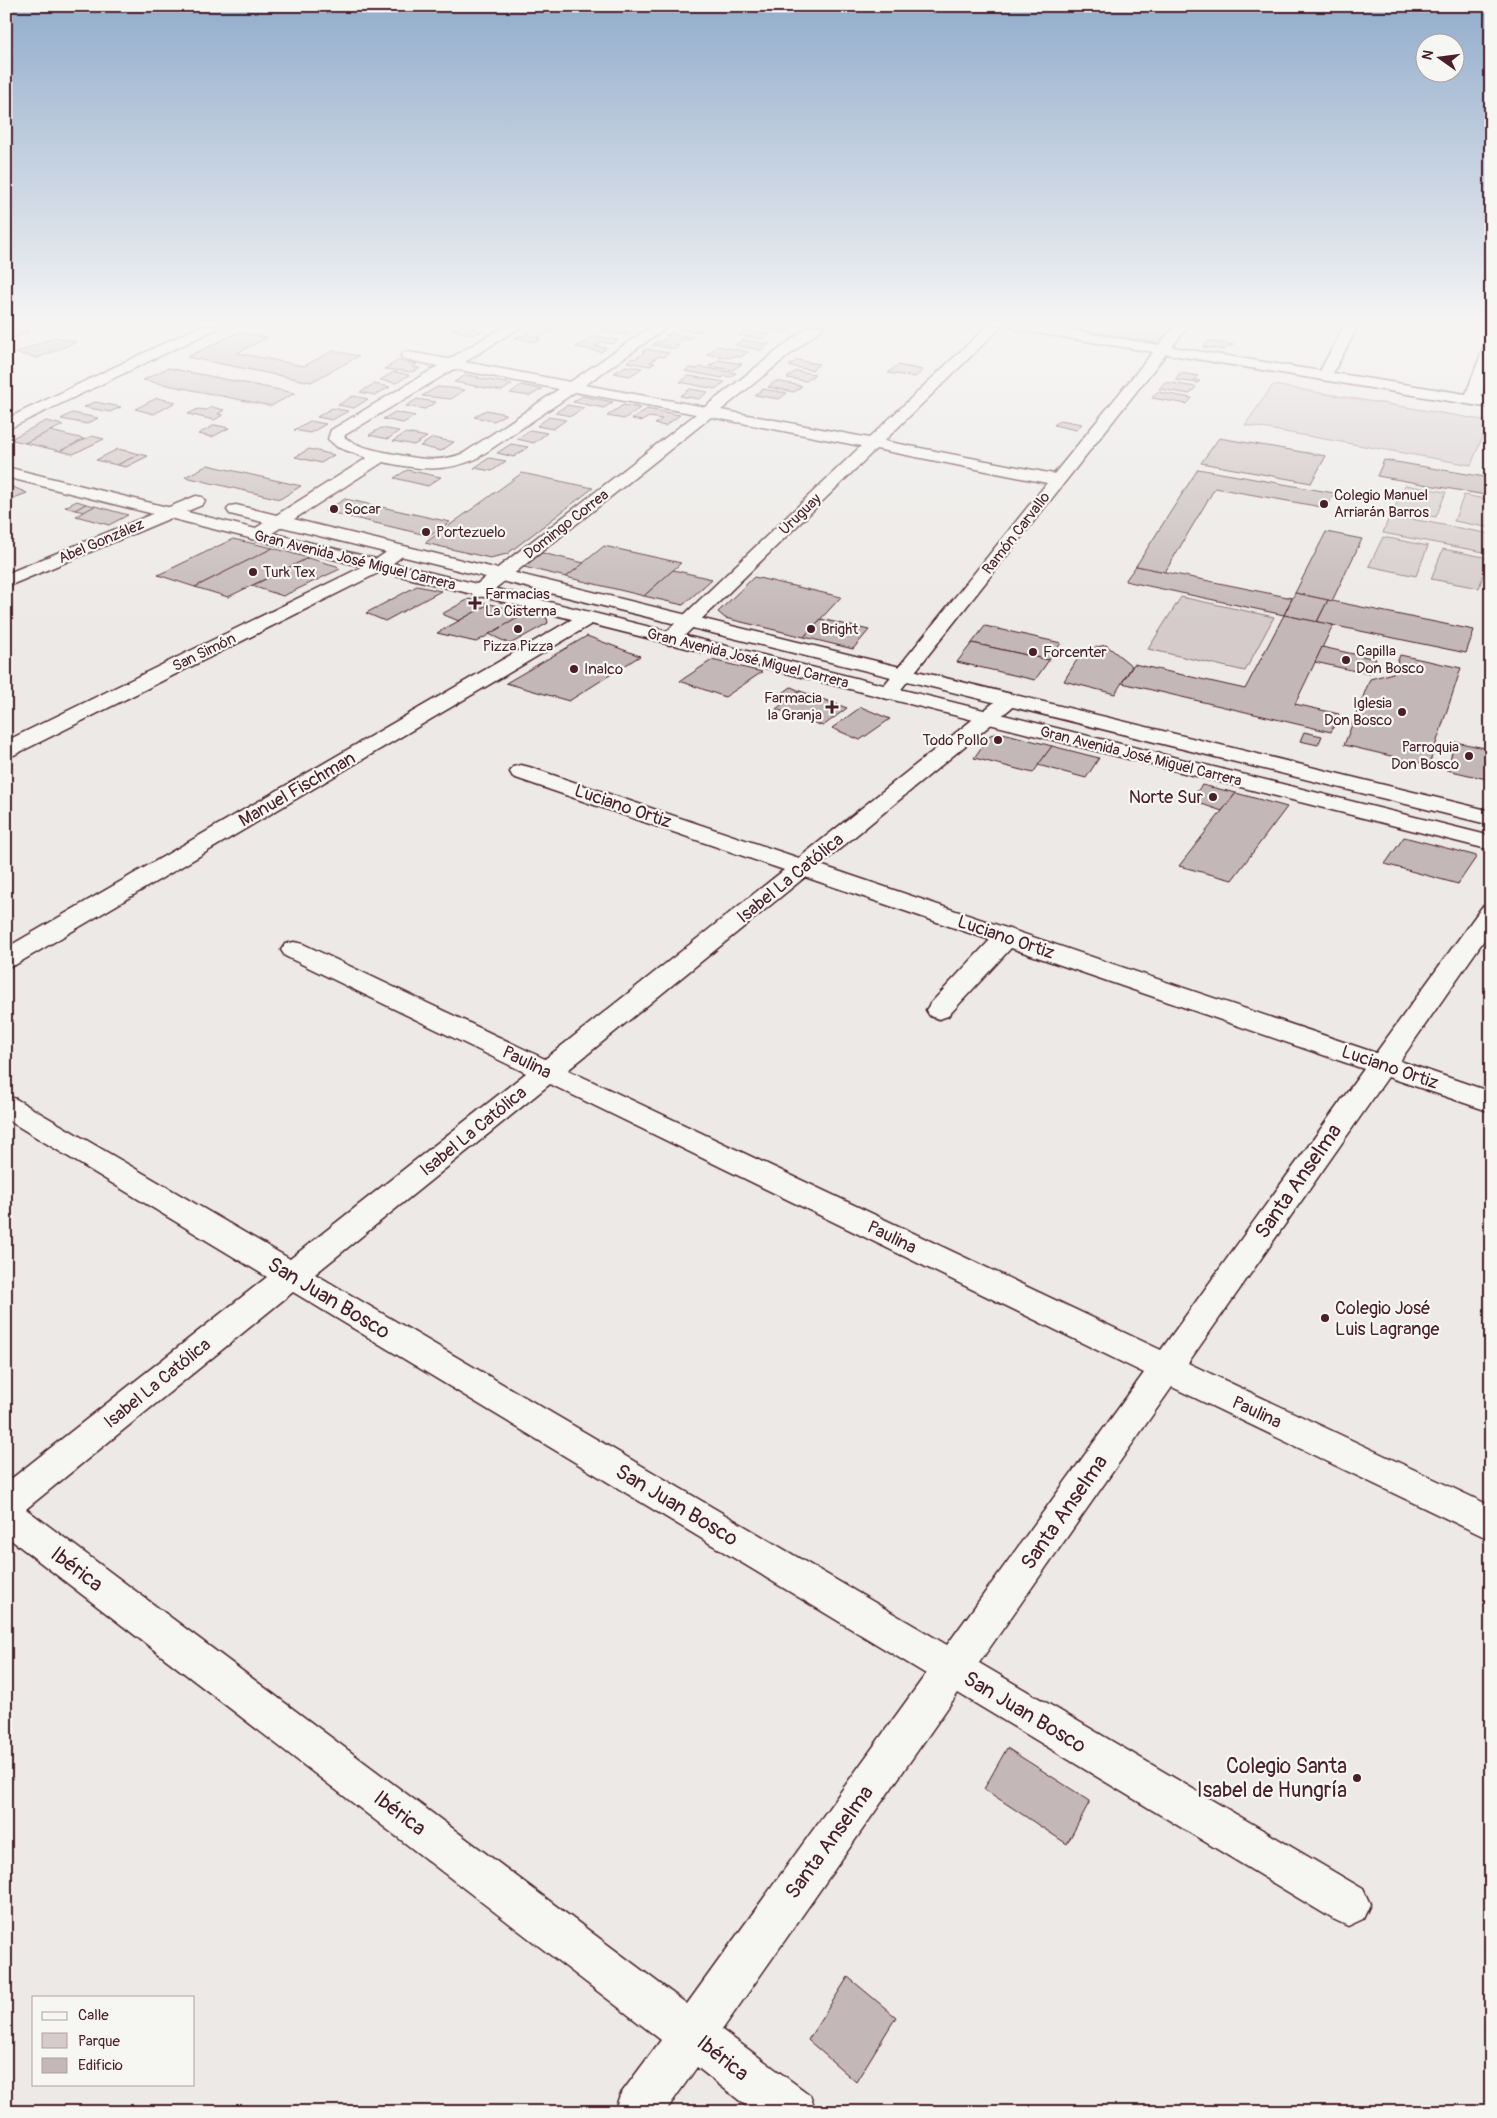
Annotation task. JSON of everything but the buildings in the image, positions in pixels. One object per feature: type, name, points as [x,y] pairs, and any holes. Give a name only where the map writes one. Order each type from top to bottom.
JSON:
[{"type":"street","points":[[353,425],[335,436],[336,440],[343,445],[382,456],[428,465],[445,464],[463,459],[514,425]]},
{"type":"street","name":"Domingo Correa","points":[[480,591],[693,425]]},
{"type":"street","points":[[777,425],[1058,480]]},
{"type":"street","name":"Uruguay","points":[[670,639],[892,425]]},
{"type":"street","name":"Ramón Carvallo","points":[[888,693],[1102,425]]},
{"type":"street","points":[[257,535],[382,456]]},
{"type":"street","name":"Gran Avenida José Miguel Carrera","points":[[6,472],[1491,843]]},
{"type":"street","name":"Gran Avenida José Miguel Carrera","points":[[168,494],[1491,818]]},
{"type":"street","name":"Abel González","points":[[6,581],[196,501]]},
{"type":"street","name":"San Simón","points":[[6,750],[378,566],[400,551]]},
{"type":"street","name":"Manuel Fischman","points":[[6,959],[588,618]]},
{"type":"street","name":"Isabel La Católica","points":[[6,1504],[803,868],[1009,700]]},
{"type":"street","name":"Luciano Ortiz","points":[[521,772],[1491,1102]]},
{"type":"street","name":"Santa Anselma","points":[[637,2112],[1491,912]]},
{"type":"street","points":[[939,1010],[1007,937]]},
{"type":"street","name":"Paulina","points":[[294,950],[1491,1524]]},
{"type":"street","name":"San Juan Bosco","points":[[6,1106],[1348,1904]]},
{"type":"street","name":"Ibérica","points":[[6,1515],[793,2112]]},
{"type":"green space","points":[[1245,425],[1487,425],[1471,465]]},
{"type":"green space","points":[[1405,485],[1446,492],[1436,517],[1394,510]]},
{"type":"green space","points":[[1464,495],[1491,500],[1491,528],[1454,521]]},
{"type":"green space","points":[[1390,515],[1491,534],[1489,553],[1383,533]]},
{"type":"green space","points":[[1383,537],[1428,546],[1416,576],[1369,566]]},
{"type":"green space","points":[[1443,549],[1489,558],[1479,588],[1431,579]]},
{"type":"green space","points":[[1181,597],[1274,617],[1245,671],[1148,649]]},
{"type":"place","name":"Colegio Manuel Arriarán Barros","points":[[1324,504]]},
{"type":"place","name":"Socar","points":[[334,509]]},
{"type":"place","name":"Portezuelo","points":[[426,532]]},
{"type":"place","name":"Turk Tex","points":[[253,572]]},
{"type":"place","name":"Farmacias La Cisterna","points":[[475,603]]},
{"type":"place","name":"Pizza Pizza","points":[[518,629]]},
{"type":"place","name":"Bright","points":[[811,629]]},
{"type":"place","name":"Forcenter","points":[[1033,652]]},
{"type":"place","name":"Capilla Don Bosco","points":[[1346,660]]},
{"type":"place","name":"Inalco","points":[[574,669]]},
{"type":"place","name":"Farmacia la Granja","points":[[832,707]]},
{"type":"place","name":"Iglesia Don Bosco","points":[[1402,712]]},
{"type":"place","name":"Todo Pollo","points":[[998,740]]},
{"type":"place","name":"Parroquia Don Bosco","points":[[1469,756]]},
{"type":"place","name":"Norte Sur","points":[[1213,797]]},
{"type":"place","name":"Colegio José Luis Lagrange","points":[[1325,1318]]},
{"type":"place","name":"Colegio Santa Isabel de Hungría","points":[[1357,1778]]}]
